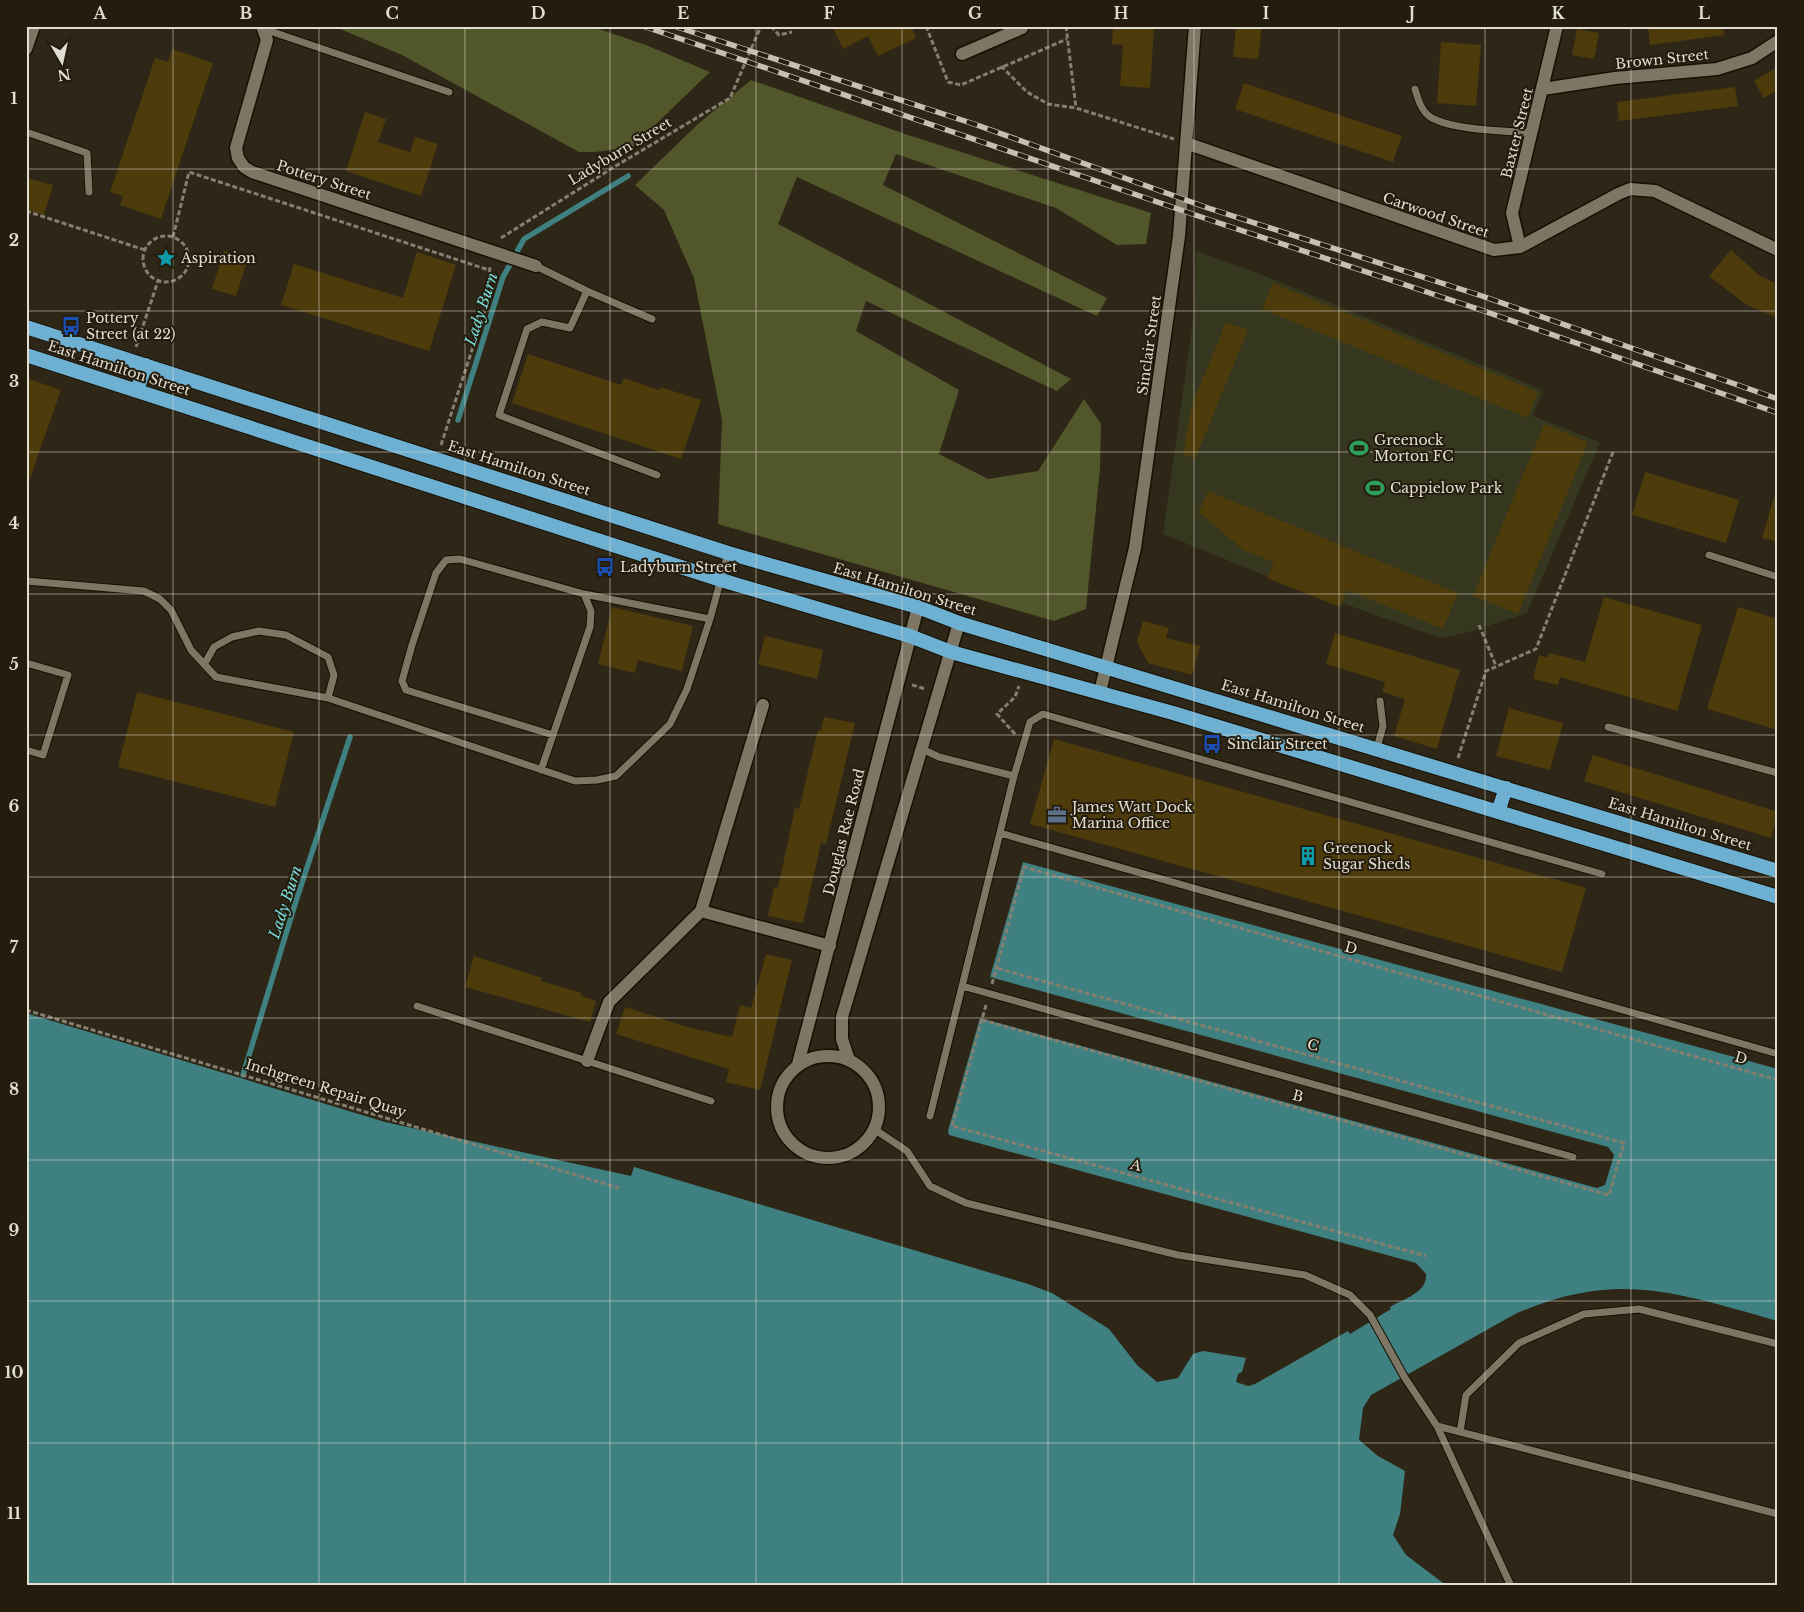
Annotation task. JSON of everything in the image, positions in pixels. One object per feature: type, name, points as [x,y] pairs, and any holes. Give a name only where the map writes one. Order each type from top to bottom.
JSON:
[{"type":"highway","name":"East Hamilton Street","points":[[26,327],[728,553],[918,607],[959,623],[1377,748],[1778,871]]},
{"type":"highway","name":"East Hamilton Street","points":[[26,355],[722,580],[910,636],[951,652],[1173,713],[1778,898]]},
{"type":"highway","points":[[137,390],[146,365]]},
{"type":"highway","points":[[1498,812],[1506,788]]},
{"type":"street","points":[[26,49],[34,26]]},
{"type":"street","points":[[962,54],[1022,28],[1021,26]]},
{"type":"street","name":"Sinclair Street","points":[[1100,692],[1135,548],[1180,236],[1195,26]]},
{"type":"street","name":"Baxter Street","points":[[1520,247],[1512,213],[1557,26]]},
{"type":"street","name":"Pottery Street","points":[[263,28],[267,40],[237,140],[238,158],[244,167],[252,172],[536,266]]},
{"type":"street","name":"Brown Street","points":[[1543,89],[1616,78],[1717,69],[1752,58],[1778,41]]},
{"type":"street","name":"Carwood Street","points":[[1186,143],[1485,249],[1494,250],[1520,247],[1618,194],[1630,189],[1643,188],[1666,194],[1778,250]]},
{"type":"street","name":"Douglas Rae Road","points":[[798,1064],[918,607]]},
{"type":"street","points":[[849,1060],[842,1039],[842,1016],[959,623]]},
{"type":"street","points":[[587,1061],[609,1002],[701,911],[763,705]]},
{"type":"street","points":[[701,911],[830,946]]},
{"type":"street","points":[[823,1055],[849,1060],[866,1072],[876,1089],[879,1109],[874,1129],[859,1147],[838,1157],[814,1156],[794,1145],[780,1127],[776,1104],[782,1082],[798,1064],[823,1055]]},
{"type":"lane","points":[[263,28],[450,92]]},
{"type":"lane","points":[[1415,89],[1422,110],[1436,120],[1466,127],[1532,134]]},
{"type":"lane","points":[[26,132],[87,153],[89,192]]},
{"type":"lane","points":[[536,266],[587,291],[652,318]]},
{"type":"lane","points":[[587,291],[570,328],[542,322],[527,329],[500,415],[657,475]]},
{"type":"lane","points":[[26,581],[144,591],[160,599],[171,610],[191,650],[216,677],[328,698],[575,781],[597,780],[616,776],[670,724],[681,706],[722,580],[728,553]]},
{"type":"lane","points":[[1708,555],[1778,576]]},
{"type":"lane","points":[[553,735],[406,690],[402,681],[436,573],[446,560],[460,559],[584,594],[710,619]]},
{"type":"lane","points":[[541,770],[590,627],[591,611],[584,594]]},
{"type":"lane","points":[[205,663],[214,647],[232,637],[259,631],[286,635],[328,657],[334,675],[328,698]]},
{"type":"lane","points":[[26,663],[68,675],[42,755],[26,750]]},
{"type":"lane","points":[[1377,748],[1383,726],[1380,701]]},
{"type":"lane","points":[[930,1116],[1014,776],[1030,722],[1042,714],[1602,874]]},
{"type":"lane","points":[[1608,727],[1778,773]]},
{"type":"lane","points":[[922,749],[939,757],[1014,776]]},
{"type":"lane","points":[[1000,833],[1778,1054]]},
{"type":"lane","points":[[962,986],[1573,1157]]},
{"type":"lane","points":[[417,1006],[710,1101]]},
{"type":"lane","points":[[874,1129],[907,1150],[930,1186],[966,1203],[1178,1255],[1305,1275],[1350,1295],[1370,1315],[1406,1378],[1437,1426],[1511,1586]]},
{"type":"lane","points":[[1460,1432],[1466,1395],[1519,1343],[1584,1314],[1639,1309],[1778,1344]]},
{"type":"lane","points":[[1437,1426],[1778,1514]]},
{"type":"path","name":"Ladyburn Street","points":[[496,253],[500,239],[614,167],[730,98],[761,26]]},
{"type":"path","points":[[1066,26],[1076,108]]},
{"type":"path","points":[[773,27],[779,35],[792,32]]},
{"type":"path","points":[[1067,39],[1001,66],[1027,92],[1048,104],[1076,108],[1186,143]]},
{"type":"path","points":[[173,237],[189,172],[489,270]]},
{"type":"path","points":[[26,212],[145,250]]},
{"type":"path","points":[[166,236],[173,237],[185,245],[189,259],[185,273],[173,282],[158,281],[147,272],[143,257],[145,250],[154,240],[166,236]]},
{"type":"path","points":[[437,459],[487,304],[489,270],[496,253]]},
{"type":"path","points":[[132,361],[158,281]]},
{"type":"path","points":[[1453,772],[1486,670],[1536,649],[1613,452]]},
{"type":"path","points":[[1479,626],[1496,666]]},
{"type":"path","points":[[1019,686],[1015,697],[997,714],[1024,744]]},
{"type":"path","name":"D","points":[[995,973],[1024,867],[1778,1080]]},
{"type":"path","name":"C","points":[[996,968],[1624,1143],[1609,1194]]},
{"type":"path","name":"Inchgreen Repair Quay","points":[[26,1010],[620,1188]]},
{"type":"path","name":"A","points":[[983,1014],[952,1126],[1426,1256]]},
{"type":"path","name":"B","points":[[982,1020],[1609,1194]]},
{"type":"green space","points":[[333,26],[590,26],[646,45],[710,72],[632,147],[595,152],[579,152],[402,55]]},
{"type":"green space","points":[[751,80],[908,135],[1151,213],[1146,244],[1117,245],[1056,208],[896,154],[883,185],[1107,298],[1097,316],[797,177],[778,224],[1071,379],[1057,391],[866,301],[856,331],[959,390],[939,454],[988,479],[1038,471],[1084,399],[1101,424],[1100,468],[1086,609],[1054,621],[718,524],[722,420],[694,278],[664,210],[635,185],[697,125]]},
{"type":"green space","name":"Cappielow Park","points":[[1196,251],[1260,274],[1543,390],[1533,416],[1600,442],[1527,613],[1469,632],[1440,638],[1269,577],[1163,534],[1194,314]]},
{"type":"water","points":[[1023,862],[1778,1069],[1778,1321],[1709,1302],[1647,1290],[1616,1289],[1585,1292],[1551,1300],[1515,1314],[1371,1395],[1363,1408],[1359,1440],[1378,1456],[1405,1471],[1400,1514],[1393,1535],[1406,1555],[1447,1586],[39,1586],[26,1582],[26,1013],[385,1122],[631,1176],[634,1167],[1028,1284],[1052,1293],[1109,1329],[1137,1365],[1157,1382],[1178,1378],[1193,1354],[1203,1351],[1246,1358],[1242,1372],[1238,1374],[1236,1382],[1248,1386],[1255,1384],[1348,1331],[1350,1334],[1391,1309],[1390,1307],[1414,1294],[1423,1286],[1426,1274],[1416,1263],[949,1135],[948,1131],[980,1018],[1597,1188],[1605,1185],[1614,1155],[1608,1147],[990,977]]},
{"type":"building","points":[[832,26],[911,26],[916,38],[878,56],[868,36],[843,49]]},
{"type":"building","points":[[1113,26],[1154,26],[1150,88],[1120,86],[1123,45],[1112,44]]},
{"type":"building","points":[[1236,26],[1262,26],[1258,59],[1233,57]]},
{"type":"building","points":[[1648,26],[1723,26],[1724,35],[1650,45]]},
{"type":"building","points":[[1577,29],[1599,33],[1594,59],[1572,55]]},
{"type":"building","points":[[1441,42],[1481,45],[1476,106],[1437,103]]},
{"type":"building","points":[[172,49],[213,63],[161,219],[120,205],[123,196],[110,192],[155,58],[168,62]]},
{"type":"building","points":[[1778,67],[1778,90],[1764,98],[1754,81]]},
{"type":"building","points":[[1244,83],[1402,136],[1393,162],[1235,109]]},
{"type":"building","points":[[1735,87],[1738,106],[1619,121],[1617,102]]},
{"type":"building","points":[[365,112],[386,119],[378,142],[410,152],[415,137],[438,144],[421,196],[346,171]]},
{"type":"building","points":[[26,178],[53,185],[44,215],[26,210]]},
{"type":"building","points":[[1731,250],[1760,276],[1778,284],[1778,318],[1747,305],[1709,276]]},
{"type":"building","points":[[224,251],[248,258],[236,296],[212,289]]},
{"type":"building","points":[[417,252],[456,265],[429,351],[281,305],[294,264],[403,298]]},
{"type":"building","points":[[1273,283],[1538,392],[1528,418],[1262,309]]},
{"type":"building","points":[[1226,322],[1248,330],[1195,459],[1183,454],[1192,405]]},
{"type":"building","points":[[528,354],[621,385],[624,378],[659,390],[660,387],[701,400],[681,459],[512,403]]},
{"type":"building","points":[[26,378],[61,390],[28,484],[26,484]]},
{"type":"building","points":[[1544,424],[1588,442],[1518,614],[1473,596]]},
{"type":"building","points":[[1645,472],[1739,500],[1726,543],[1632,515]]},
{"type":"building","points":[[1208,491],[1458,593],[1443,629],[1347,590],[1340,607],[1267,578],[1274,562],[1243,550],[1199,512]]},
{"type":"building","points":[[1774,497],[1778,498],[1778,542],[1762,538]]},
{"type":"building","points":[[1604,597],[1702,625],[1677,711],[1560,677],[1558,685],[1533,679],[1539,655],[1548,658],[1549,653],[1585,662]]},
{"type":"building","points":[[612,607],[693,626],[682,671],[638,660],[635,673],[598,664]]},
{"type":"building","points":[[1738,607],[1778,619],[1778,730],[1707,709]]},
{"type":"building","points":[[1143,621],[1169,628],[1166,638],[1200,646],[1192,675],[1148,663],[1137,642]]},
{"type":"building","points":[[1335,633],[1460,670],[1437,749],[1394,736],[1405,699],[1382,692],[1385,682],[1326,664]]},
{"type":"building","points":[[765,636],[823,650],[817,679],[758,664]]},
{"type":"building","points":[[137,692],[294,732],[275,807],[118,767]]},
{"type":"building","points":[[1509,708],[1563,723],[1550,770],[1496,756]]},
{"type":"building","points":[[824,717],[855,723],[826,844],[821,843],[803,923],[768,916],[774,887],[778,888],[795,808],[799,809],[818,730],[821,731]]},
{"type":"building","name":"Greenock Sugar Sheds","points":[[1054,739],[1586,888],[1562,972],[1030,824]]},
{"type":"building","points":[[1593,755],[1778,812],[1771,838],[1584,781]]},
{"type":"building","points":[[766,954],[792,960],[760,1090],[726,1082],[729,1069],[616,1034],[625,1007],[687,1027],[732,1037],[740,1005],[751,1008]]},
{"type":"building","points":[[474,956],[542,978],[541,981],[582,993],[581,996],[596,1001],[590,1022],[465,987]]},
{"type":"waterway","name":"Lady Burn","points":[[458,420],[503,277],[524,239],[628,176]]},
{"type":"waterway","name":"Lady Burn","points":[[243,1075],[296,901],[350,737]]},
{"type":"railway","points":[[643,26],[1210,220],[1478,309],[1778,413]]},
{"type":"railway","points":[[674,26],[974,124],[1208,208],[1482,296],[1778,399]]},
{"type":"place","name":"Aspiration","points":[[166,258]]},
{"type":"place","name":"Pottery Street (at 22)","points":[[71,326]]},
{"type":"place","name":"Greenock Morton FC","points":[[1359,448]]},
{"type":"place","name":"Cappielow Park","points":[[1375,488]]},
{"type":"place","name":"Ladyburn Street","points":[[605,567]]},
{"type":"place","name":"Sinclair Street","points":[[1212,744]]},
{"type":"place","name":"James Watt Dock Marina Office","points":[[1057,815]]},
{"type":"place","name":"Greenock Sugar Sheds","points":[[1308,856]]}]
